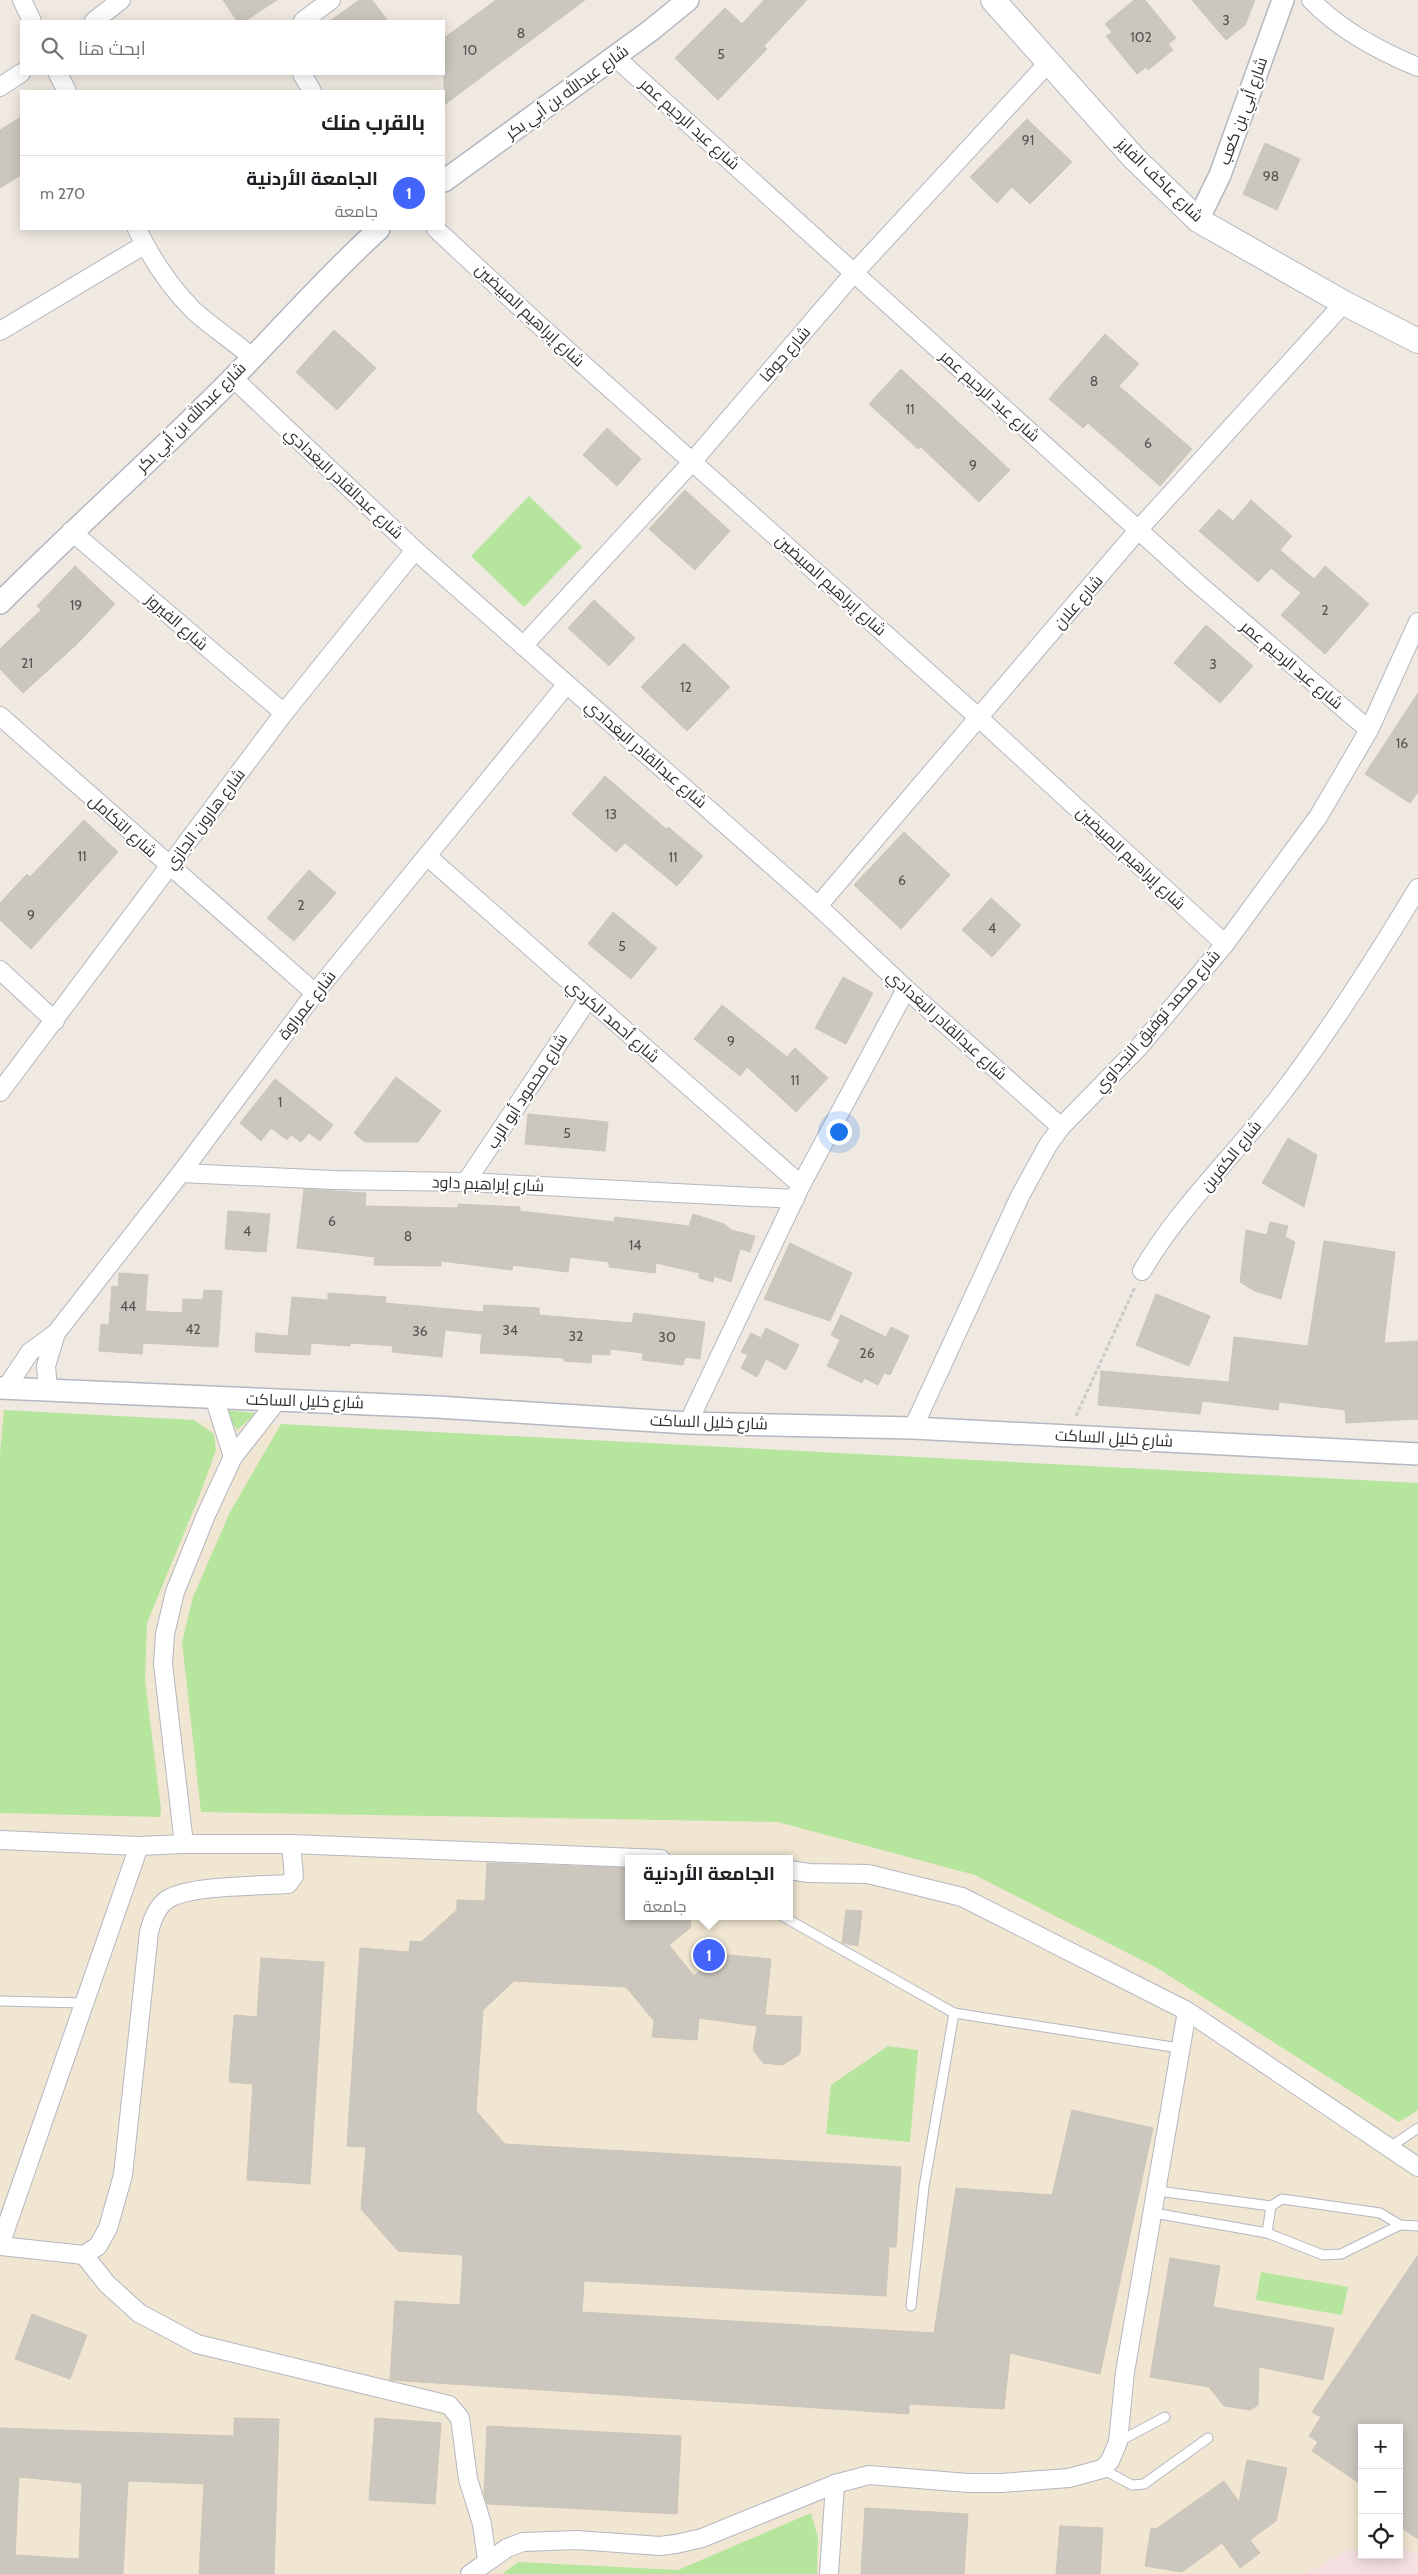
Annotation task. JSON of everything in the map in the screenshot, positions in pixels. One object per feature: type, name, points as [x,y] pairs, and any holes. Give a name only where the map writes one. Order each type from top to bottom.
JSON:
[{"type":"main road","name":"شارع عاكف الفايز","points":[[993,0],[1134,158],[1198,220],[1344,303],[1418,341]]},
{"type":"street","points":[[22,0],[32,20]]},
{"type":"street","points":[[95,20],[121,0]]},
{"type":"street","points":[[303,20],[331,0]]},
{"type":"street","name":"شارع عبدالله بن أبي بكر","points":[[445,180],[615,57],[687,0]]},
{"type":"street","name":"شارع أبي بن كعب","points":[[1198,220],[1220,175],[1283,0]]},
{"type":"street","points":[[1311,0],[1354,35],[1390,55],[1418,67]]},
{"type":"street","name":"شارع عبد الرحيم عمر","points":[[615,57],[1196,582],[1369,730]]},
{"type":"street","name":"شارع حوفا","points":[[523,646],[692,462],[854,273],[1048,62]]},
{"type":"street","points":[[0,87],[20,74]]},
{"type":"street","points":[[59,75],[66,90]]},
{"type":"street","points":[[303,75],[311,90]]},
{"type":"street","points":[[137,230],[175,290],[195,311],[252,357]]},
{"type":"street","name":"شارع عبدالله بن أبي بكر","points":[[0,603],[71,531],[232,378],[335,269],[378,230]]},
{"type":"street","name":"شارع إبراهيم المبيضين","points":[[437,230],[692,462],[979,718],[1225,944]]},
{"type":"street","points":[[0,331],[144,244]]},
{"type":"street","name":"شارع علان","points":[[818,906],[1139,529],[1344,303]]},
{"type":"street","name":"شارع عبدالقادر البغدادي","points":[[232,378],[415,550],[818,906],[906,989],[1061,1127]]},
{"type":"street","name":"شارع الفيروز","points":[[71,531],[284,713]]},
{"type":"street","name":"شارع هارون الجازي","points":[[0,1092],[284,713],[415,550]]},
{"type":"street","name":"شارع محمد توفيق النجداوي","points":[[912,1428],[1020,1196],[1048,1145],[1061,1127],[1139,1046],[1225,944],[1318,817],[1369,730],[1418,622]]},
{"type":"street","name":"شارع عمراوة","points":[[3,1388],[30,1352],[56,1333],[180,1173],[315,993],[567,684]]},
{"type":"street","name":"شارع التكامل","points":[[0,716],[315,993]]},
{"type":"street","name":"شارع أحمد الكردي","points":[[427,856],[588,999],[798,1192]]},
{"type":"street","name":"شارع الكفرين","points":[[1142,1271],[1162,1237],[1277,1100],[1330,1025],[1418,888]]},
{"type":"street","points":[[0,970],[55,1021]]},
{"type":"street","points":[[688,1423],[798,1192],[906,989]]},
{"type":"street","name":"شارع محمود أبو الرب","points":[[466,1182],[588,999]]},
{"type":"street","name":"شارع إبراهيم داود","points":[[180,1173],[333,1180],[798,1192]]},
{"type":"street","name":"شارع عمراوة","points":[[48,1389],[46,1366],[56,1333]]},
{"type":"street","name":"شارع خليل الساكت","points":[[3,1388],[437,1407],[688,1423],[912,1428],[1418,1454]]},
{"type":"street","points":[[214,1398],[233,1457]]},
{"type":"street","points":[[184,1844],[163,1664],[165,1634],[175,1592],[233,1457],[277,1401]]},
{"type":"street","points":[[0,1840],[139,1846],[291,1844],[625,1858]]},
{"type":"street","points":[[139,1846],[0,2245],[84,2255],[98,2246],[113,2214],[121,2184],[149,1932],[152,1920],[159,1908],[168,1899],[178,1896],[201,1891],[288,1884],[294,1876],[291,1844]]},
{"type":"street","points":[[793,1871],[809,1873],[868,1874],[962,1897],[1187,2011],[1390,2146],[1418,2167]]},
{"type":"street","points":[[470,2574],[487,2560],[507,2548],[523,2542],[536,2540],[577,2540],[660,2546],[702,2538],[835,2484],[869,2475],[968,2484],[1028,2482],[1069,2478],[1102,2469],[1110,2461],[1118,2442],[1125,2372],[1158,2191],[1179,2048],[1187,2011]]},
{"type":"street","points":[[84,2255],[107,2284],[139,2313],[197,2344],[449,2404],[460,2418],[468,2479],[482,2524],[487,2560]]},
{"type":"street","points":[[829,2574],[835,2484]]},
{"type":"lane","points":[[789,1920],[954,2013],[1179,2048]]},
{"type":"lane","points":[[0,2001],[84,2003]]},
{"type":"lane","points":[[911,2306],[924,2187],[954,2013]]},
{"type":"lane","points":[[1390,2146],[1418,2128]]},
{"type":"lane","points":[[1158,2191],[1271,2206],[1282,2199],[1380,2213],[1400,2226]]},
{"type":"lane","points":[[1267,2234],[1271,2206]]},
{"type":"lane","points":[[1154,2213],[1267,2234],[1322,2255],[1342,2254],[1400,2226],[1418,2226]]},
{"type":"lane","points":[[1118,2442],[1165,2417]]},
{"type":"lane","points":[[1102,2469],[1132,2485],[1144,2484],[1208,2438]]},
{"type":"path","points":[[1066,1436],[1142,1271]]},
{"type":"shaded area","points":[[0,1410],[1418,1483],[1418,2574],[0,2574]]},
{"type":"shaded area","points":[[1403,2547],[1418,2555],[1418,2574],[1305,2574],[1347,2551],[1358,2550],[1358,2559],[1403,2559]]},
{"type":"green space","points":[[529,496],[582,547],[524,607],[471,556]]},
{"type":"green space","points":[[4,1410],[194,1420],[214,1434],[216,1450],[147,1623],[145,1680],[161,1809],[160,1817],[0,1813],[0,1454]]},
{"type":"green space","points":[[224,1410],[257,1413],[237,1430]]},
{"type":"green space","points":[[281,1424],[1418,1483],[1418,2110],[1399,2122],[1157,1968],[975,1875],[778,1822],[201,1812],[182,1642],[193,1597],[230,1512]]},
{"type":"green space","points":[[888,2046],[918,2050],[910,2142],[826,2134],[831,2085]]},
{"type":"green space","points":[[1261,2272],[1348,2287],[1342,2315],[1256,2300]]},
{"type":"green space","points":[[811,2513],[818,2538],[817,2574],[502,2574],[518,2562],[678,2570]]},
{"type":"building","points":[[223,0],[277,0],[247,20],[236,20]]},
{"type":"building","points":[[359,0],[372,0],[387,20],[331,20]]},
{"type":"building","points":[[496,0],[585,0],[445,104],[445,37]]},
{"type":"building","points":[[764,0],[807,0],[764,46],[767,49],[718,100],[675,58],[725,8],[742,24]]},
{"type":"building","points":[[1134,0],[1145,0],[1176,38],[1168,44],[1173,50],[1148,70],[1146,67],[1137,74],[1106,36],[1112,32],[1105,24]]},
{"type":"building","points":[[1192,0],[1255,0],[1245,25],[1226,40]]},
{"type":"building","points":[[20,118],[20,176],[0,188],[0,130]]},
{"type":"building","points":[[1027,119],[1072,162],[1030,204],[1012,187],[997,203],[970,177]]},
{"type":"building","points":[[1265,143],[1300,159],[1277,210],[1243,194]]},
{"type":"building","points":[[334,330],[376,368],[337,410],[296,372]]},
{"type":"building","points":[[1105,334],[1139,364],[1119,386],[1192,449],[1160,486],[1088,423],[1083,428],[1049,399]]},
{"type":"building","points":[[901,369],[1010,470],[979,502],[921,447],[918,449],[869,404]]},
{"type":"building","points":[[607,428],[641,459],[617,486],[583,455]]},
{"type":"building","points":[[685,490],[730,531],[695,570],[649,529]]},
{"type":"building","points":[[1251,500],[1292,536],[1280,550],[1314,579],[1325,566],[1369,604],[1325,654],[1281,615],[1301,593],[1271,568],[1258,582],[1199,531],[1219,509],[1233,521]]},
{"type":"building","points":[[75,566],[115,604],[77,644],[23,693],[0,669],[0,649],[41,610],[37,606]]},
{"type":"building","points":[[594,600],[635,638],[609,666],[568,628]]},
{"type":"building","points":[[1206,625],[1253,666],[1220,703],[1174,663]]},
{"type":"building","points":[[684,643],[730,687],[687,731],[641,687]]},
{"type":"building","points":[[1418,693],[1418,792],[1410,803],[1365,774]]},
{"type":"building","points":[[605,776],[666,829],[668,827],[703,856],[677,886],[625,843],[616,852],[572,814]]},
{"type":"building","points":[[84,820],[118,852],[31,949],[0,920],[0,903],[27,874],[30,877]]},
{"type":"building","points":[[904,832],[950,875],[901,929],[854,885]]},
{"type":"building","points":[[309,870],[336,893],[294,941],[267,918]]},
{"type":"building","points":[[991,898],[1021,925],[992,957],[962,930]]},
{"type":"building","points":[[613,912],[657,948],[631,979],[588,944]]},
{"type":"building","points":[[843,977],[873,993],[846,1044],[815,1028]]},
{"type":"building","points":[[722,1005],[787,1057],[795,1048],[828,1078],[796,1112],[747,1067],[740,1076],[694,1039]]},
{"type":"building","points":[[396,1077],[441,1111],[418,1142],[365,1142],[354,1133]]},
{"type":"building","points":[[275,1079],[333,1125],[320,1141],[309,1133],[301,1142],[291,1135],[287,1140],[271,1128],[261,1141],[240,1123]]},
{"type":"building","points":[[528,1114],[608,1122],[605,1151],[525,1144]]},
{"type":"building","points":[[1288,1138],[1317,1155],[1304,1207],[1262,1183]]},
{"type":"building","points":[[304,1189],[366,1193],[365,1206],[458,1208],[458,1204],[520,1207],[520,1211],[614,1222],[615,1217],[689,1226],[693,1214],[724,1224],[731,1230],[755,1236],[750,1252],[740,1249],[731,1282],[714,1276],[713,1282],[699,1278],[699,1273],[656,1263],[655,1273],[609,1267],[609,1262],[570,1257],[568,1272],[513,1265],[512,1270],[441,1261],[441,1266],[374,1265],[375,1257],[297,1248]]},
{"type":"building","points":[[228,1211],[270,1214],[266,1252],[225,1249]]},
{"type":"building","points":[[1270,1222],[1288,1226],[1285,1237],[1295,1242],[1281,1299],[1255,1291],[1240,1282],[1246,1230],[1267,1235]]},
{"type":"building","points":[[1324,1241],[1395,1252],[1384,1343],[1418,1341],[1418,1419],[1346,1423],[1345,1410],[1279,1402],[1278,1410],[1202,1401],[1200,1414],[1098,1405],[1101,1371],[1229,1382],[1234,1337],[1308,1346]]},
{"type":"building","points":[[790,1243],[852,1273],[830,1321],[764,1299]]},
{"type":"building","points":[[119,1273],[148,1275],[145,1311],[182,1313],[183,1299],[203,1300],[204,1290],[222,1291],[218,1347],[143,1343],[142,1354],[99,1351],[101,1324],[109,1325],[112,1286],[118,1287]]},
{"type":"building","points":[[328,1293],[386,1297],[385,1303],[483,1312],[484,1305],[539,1308],[539,1315],[632,1323],[634,1313],[705,1322],[700,1359],[685,1357],[683,1365],[642,1360],[643,1353],[610,1349],[610,1355],[592,1354],[591,1363],[564,1361],[564,1358],[480,1353],[482,1334],[445,1330],[442,1357],[392,1352],[393,1346],[350,1343],[350,1346],[311,1343],[310,1355],[255,1352],[256,1333],[288,1336],[292,1297],[328,1300]]},
{"type":"building","points":[[1156,1294],[1210,1316],[1189,1366],[1136,1345]]},
{"type":"building","points":[[841,1315],[886,1337],[891,1327],[909,1336],[890,1375],[884,1373],[878,1385],[864,1378],[862,1383],[827,1366],[840,1340],[831,1335]]},
{"type":"building","points":[[766,1328],[799,1345],[786,1370],[766,1359],[757,1377],[741,1368],[748,1355],[741,1352],[751,1333],[761,1338]]},
{"type":"building","points":[[487,1863],[625,1868],[625,1920],[691,1920],[690,1928],[669,1945],[694,1976],[718,1954],[771,1959],[765,2015],[802,2017],[800,2054],[782,2065],[763,2063],[753,2050],[757,2026],[699,2018],[697,2040],[652,2037],[654,2021],[626,1987],[514,1981],[483,2010],[476,2111],[505,2144],[901,2167],[896,2247],[889,2247],[886,2296],[584,2281],[582,2312],[934,2333],[956,2188],[1052,2195],[1072,2110],[1153,2128],[1100,2374],[1010,2353],[1004,2409],[909,2404],[909,2414],[390,2380],[395,2301],[460,2305],[463,2255],[398,2251],[361,2209],[366,2147],[347,2146],[360,1948],[409,1952],[410,1941],[421,1942],[457,1910],[457,1900],[485,1901]]},
{"type":"building","points":[[846,1910],[862,1911],[858,1946],[842,1943]]},
{"type":"building","points":[[261,1958],[324,1962],[310,2184],[247,2180],[253,2084],[229,2082],[234,2015],[257,2017]]},
{"type":"building","points":[[1418,2255],[1418,2539],[1403,2529],[1403,2424],[1358,2424],[1358,2482],[1312,2451],[1318,2442],[1309,2436],[1321,2417],[1312,2412]]},
{"type":"building","points":[[1170,2258],[1220,2266],[1213,2307],[1334,2328],[1323,2380],[1259,2367],[1258,2405],[1250,2410],[1224,2406],[1209,2387],[1150,2377]]},
{"type":"building","points":[[32,2314],[87,2335],[70,2379],[15,2359]]},
{"type":"building","points":[[234,2418],[279,2419],[274,2574],[199,2574],[204,2484],[128,2481],[123,2574],[0,2574],[0,2428],[234,2436]],"holes":[[[19,2477],[82,2483],[79,2559],[15,2555]]]},
{"type":"building","points":[[375,2418],[441,2423],[435,2504],[369,2500]]},
{"type":"building","points":[[487,2426],[681,2436],[677,2514],[487,2504],[484,2494]]},
{"type":"building","points":[[1247,2460],[1287,2468],[1276,2521],[1250,2540],[1260,2553],[1240,2568],[1222,2543],[1182,2572],[1145,2566],[1151,2528],[1156,2529],[1224,2481],[1239,2502]]},
{"type":"building","points":[[865,2508],[968,2514],[964,2574],[861,2574]]},
{"type":"building","points":[[1060,2526],[1103,2528],[1100,2574],[1056,2574]]},
{"type":"place","name":"الجامعة الأردنية","points":[[709,1955]]}]
